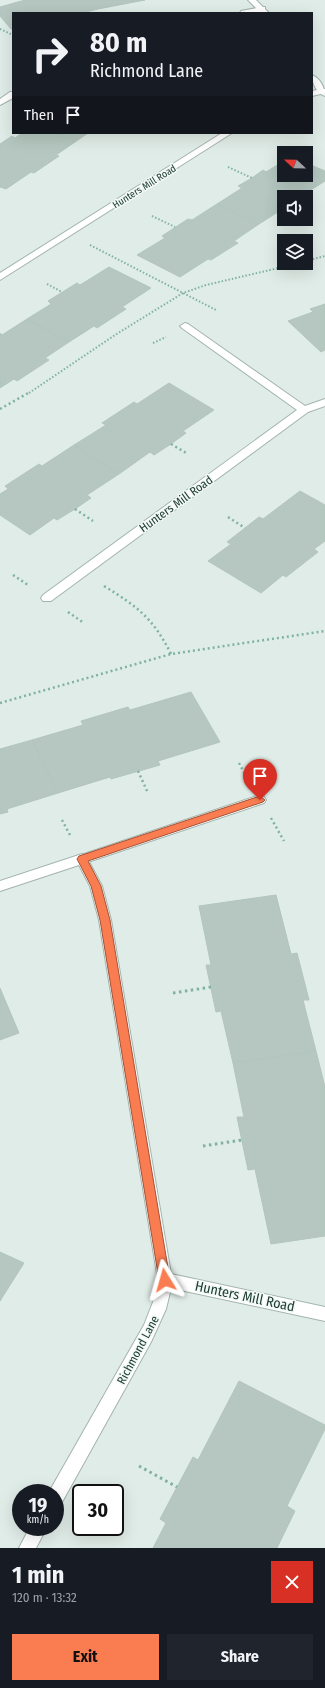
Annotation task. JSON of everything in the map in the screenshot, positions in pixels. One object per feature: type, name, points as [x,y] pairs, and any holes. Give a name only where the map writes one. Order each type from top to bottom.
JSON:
[{"type":"street","points":[[252,0],[263,11]]},
{"type":"street","points":[[313,78],[324,93]]},
{"type":"street","points":[[313,94],[324,93]]},
{"type":"street","points":[[0,103],[12,95]]},
{"type":"street","name":"Hunters Mill Road","points":[[0,277],[226,134]]},
{"type":"street","points":[[185,326],[304,410]]},
{"type":"street","name":"Hunters Mill Road","points":[[47,598],[304,410],[325,402]]},
{"type":"street","points":[[0,886],[260,800]]},
{"type":"street","name":"Richmond Lane","points":[[63,1484],[159,1312],[165,1280],[105,920],[96,886],[82,859]]},
{"type":"street","name":"Hunters Mill Road","points":[[165,1280],[325,1314]]},
{"type":"street","points":[[27,1548],[34,1536]]},
{"type":"path","points":[[0,29],[12,35]]},
{"type":"path","points":[[228,167],[252,178]]},
{"type":"path","points":[[152,216],[175,227]]},
{"type":"path","points":[[100,250],[216,310]]},
{"type":"path","points":[[313,260],[325,256]]},
{"type":"path","points":[[0,409],[33,390],[115,335],[183,293],[206,285],[277,268]]},
{"type":"path","points":[[47,284],[62,292]]},
{"type":"path","points":[[171,444],[188,454]]},
{"type":"path","points":[[75,509],[93,521]]},
{"type":"path","points":[[228,517],[245,528]]},
{"type":"path","points":[[115,593],[147,618],[161,634],[171,654]]},
{"type":"path","points":[[0,703],[171,654],[325,631]]},
{"type":"path","points":[[138,771],[148,793]]},
{"type":"path","points":[[173,993],[211,987]]},
{"type":"path","points":[[203,1146],[242,1140]]},
{"type":"path","points":[[138,1466],[177,1487]]},
{"type":"building","points":[[25,0],[89,0],[98,9],[86,12],[12,12],[11,29],[0,16],[0,7]]},
{"type":"building","points":[[89,0],[145,0],[98,9]]},
{"type":"building","points":[[21,134],[56,134],[75,142],[56,155],[59,156],[34,173],[31,172],[6,189],[0,187],[0,144],[12,136],[15,138]]},
{"type":"building","points":[[56,134],[87,134],[75,142]]},
{"type":"building","points":[[277,165],[277,182],[313,182],[313,166],[325,171],[325,181],[311,190],[277,190],[277,212],[259,224],[217,204],[242,188],[238,186],[263,170],[266,172]]},
{"type":"building","points":[[217,204],[259,224],[234,241],[238,243],[211,260],[208,259],[180,277],[137,255],[165,238],[162,236],[188,219],[192,220]]},
{"type":"building","points":[[109,267],[151,288],[122,307],[126,309],[97,328],[94,326],[69,342],[27,319],[51,304],[48,301],[77,283],[80,285]]},
{"type":"building","points":[[325,304],[325,350],[321,352],[288,321],[313,312],[310,309]]},
{"type":"building","points":[[27,319],[69,342],[45,358],[49,360],[17,381],[14,379],[0,388],[0,333],[2,335]]},
{"type":"building","points":[[169,383],[214,410],[183,431],[186,433],[171,444],[154,455],[150,452],[119,474],[74,445],[106,425],[102,423],[134,402],[137,404]]},
{"type":"building","points":[[74,445],[119,474],[87,495],[91,498],[75,509],[57,520],[54,518],[30,535],[0,515],[0,494],[8,489],[5,486],[39,464],[42,466]]},
{"type":"building","points":[[300,491],[325,505],[325,541],[314,549],[318,552],[286,577],[283,575],[261,593],[208,561],[231,544],[227,542],[259,517],[263,519]]},
{"type":"building","points":[[191,692],[220,742],[158,761],[160,765],[111,779],[110,777],[58,793],[32,740],[83,725],[81,721],[128,707],[130,710]]},
{"type":"building","points":[[32,740],[58,793],[7,809],[8,812],[0,814],[0,749]]},
{"type":"building","points":[[276,895],[291,954],[297,953],[309,1000],[303,1000],[316,1051],[233,1063],[221,1011],[216,1012],[206,965],[211,965],[199,906]]},
{"type":"building","points":[[0,988],[19,1033],[0,1040]]},
{"type":"building","points":[[316,1051],[325,1087],[325,1236],[271,1244],[255,1169],[248,1170],[237,1117],[244,1117],[233,1063]]},
{"type":"building","points":[[0,1252],[24,1263],[0,1301]]},
{"type":"building","points":[[239,1381],[325,1425],[325,1429],[287,1506],[295,1511],[277,1548],[153,1548],[166,1523],[160,1519],[193,1457],[198,1460]]},
{"type":"route","points":[[165,1280],[105,920],[96,886],[82,859],[260,800]]}]
